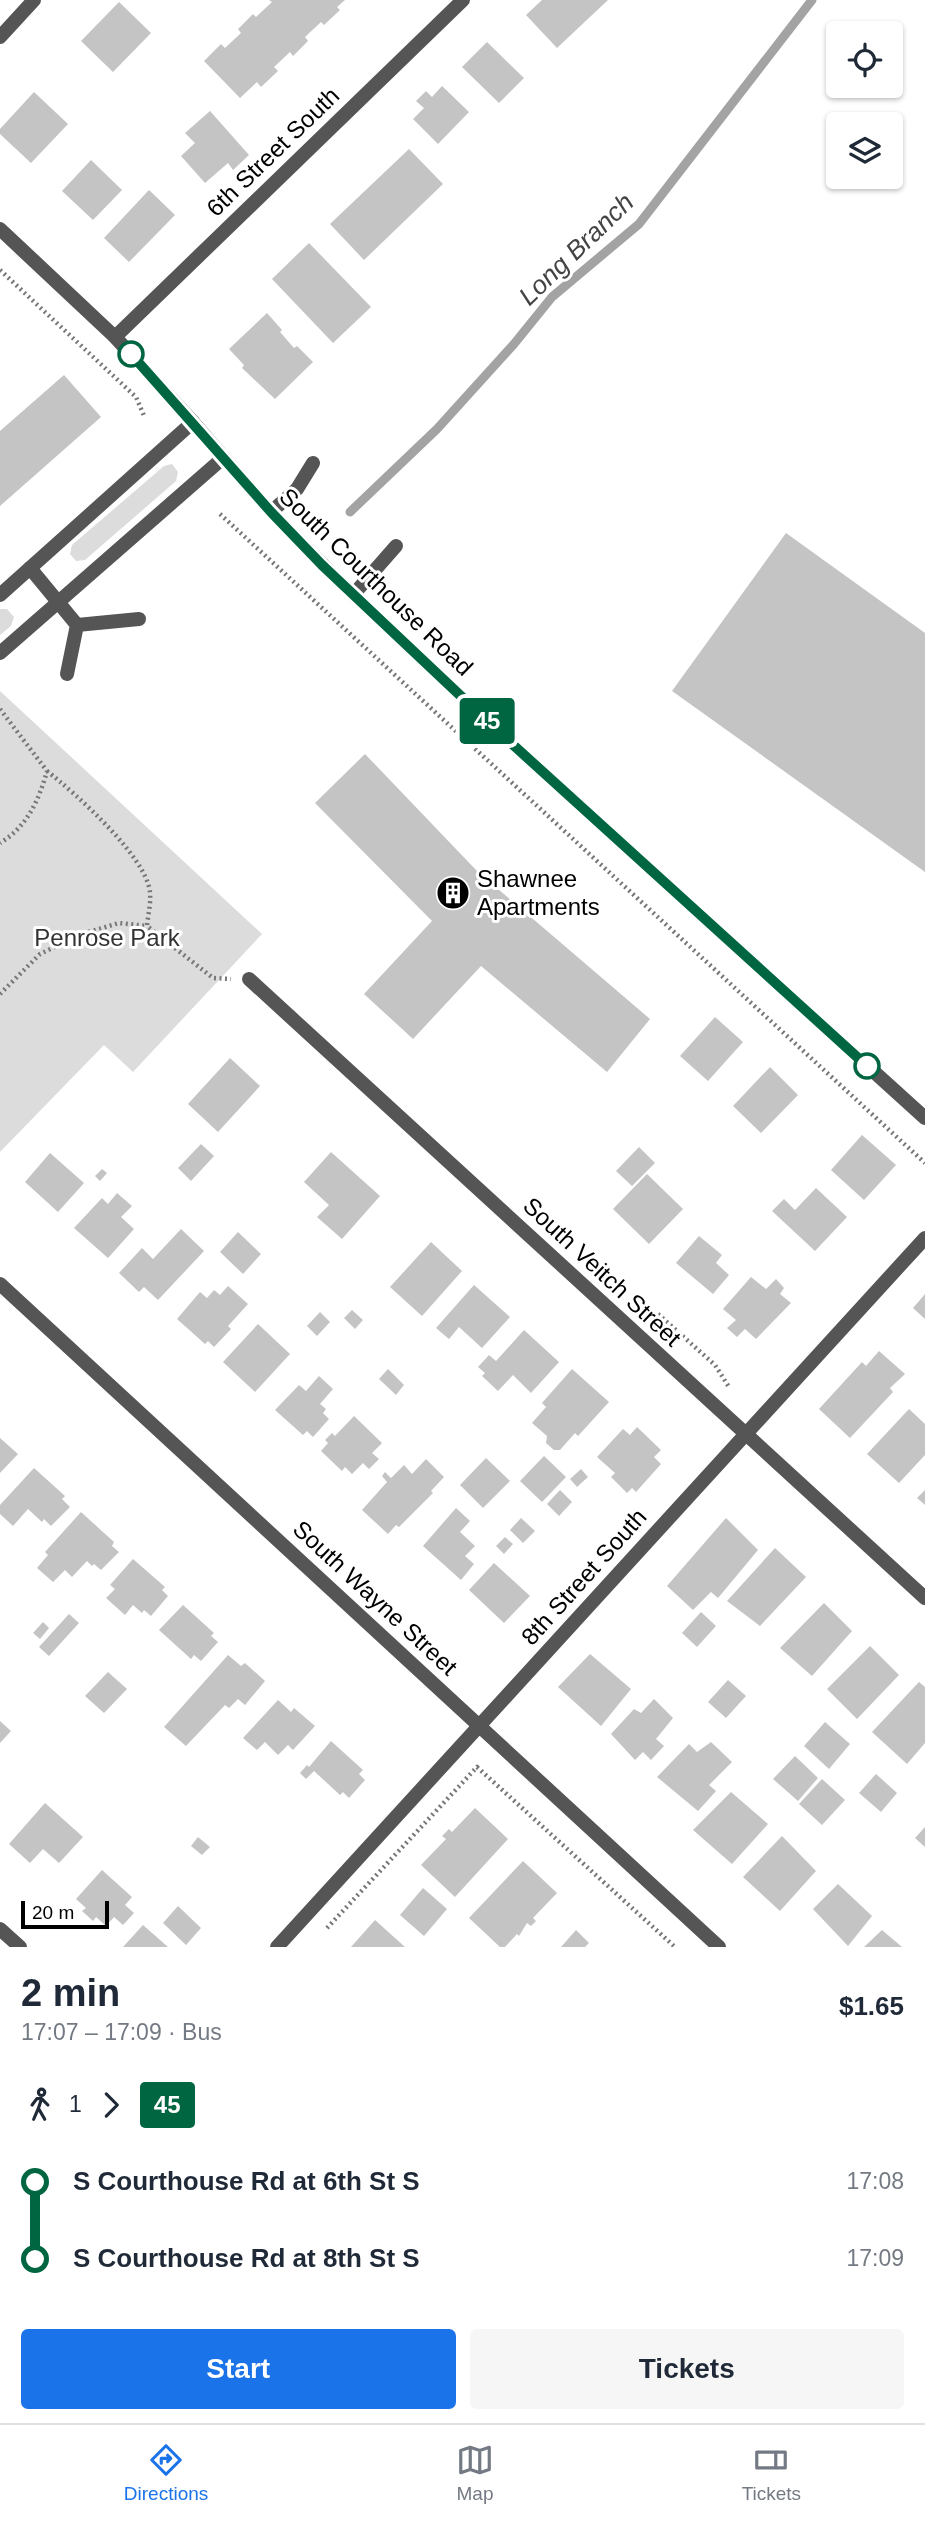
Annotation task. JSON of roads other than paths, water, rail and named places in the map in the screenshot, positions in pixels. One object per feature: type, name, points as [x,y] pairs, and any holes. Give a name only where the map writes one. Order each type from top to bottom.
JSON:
[{"type":"street","points":[[0,37],[34,0]]},
{"type":"street","name":"6th Street South","points":[[115,337],[463,0]]},
{"type":"street","name":"South Courthouse Road","points":[[0,229],[115,337],[194,422],[271,512],[353,595],[500,733],[925,1118]]},
{"type":"street","points":[[0,595],[194,422]]},
{"type":"street","points":[[0,653],[223,458]]},
{"type":"street","points":[[271,512],[297,489],[313,463]]},
{"type":"street","points":[[353,595],[396,546]]},
{"type":"street","points":[[30,568],[77,625]]},
{"type":"street","points":[[77,625],[139,619]]},
{"type":"street","points":[[67,674],[77,625]]},
{"type":"street","name":"South Veitch Street","points":[[249,979],[925,1598]]},
{"type":"street","name":"8th Street South","points":[[277,1947],[925,1238]]},
{"type":"street","name":"South Wayne Street","points":[[0,1284],[719,1947]]},
{"type":"street","points":[[0,1929],[20,1947]]},
{"type":"waterway","name":"Long Branch","points":[[350,512],[437,429],[514,344],[552,297],[639,224],[812,0]]},
{"type":"place","name":"Shawnee Apartments","points":[[453,893]]},
{"type":"park label","name":"Penrose Park","points":[[107,938]]}]
